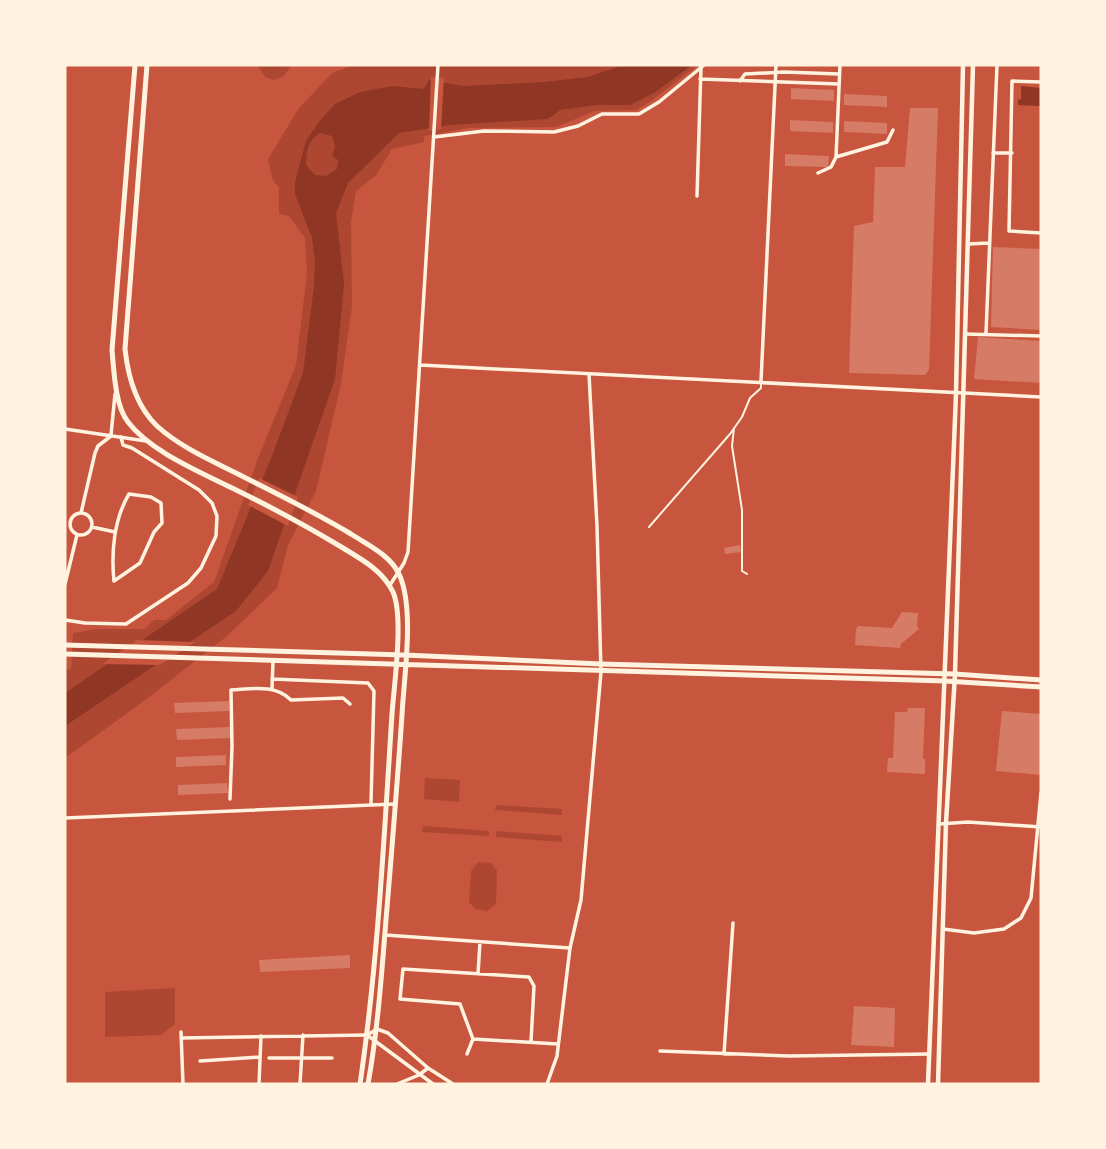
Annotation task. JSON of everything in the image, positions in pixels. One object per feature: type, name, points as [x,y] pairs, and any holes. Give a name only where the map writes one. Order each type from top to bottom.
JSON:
[{"type":"main road","points":[[135,65],[112,350],[116,389],[126,421],[148,441],[192,468],[315,531],[366,562],[379,571],[389,585],[397,607],[387,803],[367,1035],[360,1084]]},
{"type":"main road","points":[[147,65],[126,336],[126,363],[134,391],[146,413],[157,425],[198,454],[315,513],[374,548],[392,562],[399,573],[406,598],[405,664],[396,804],[376,1041],[368,1084]]},
{"type":"main road","points":[[928,1084],[956,394],[963,65]]},
{"type":"main road","points":[[938,1084],[946,823],[955,682],[973,65]]},
{"type":"main road","points":[[65,645],[955,674],[1041,680]]},
{"type":"main road","points":[[65,653],[945,681],[1041,687]]},
{"type":"street","points":[[389,585],[399,573],[408,552],[438,65]]},
{"type":"street","points":[[761,381],[776,65]]},
{"type":"street","points":[[818,173],[831,167],[836,157],[840,65]]},
{"type":"street","points":[[986,333],[996,65]]},
{"type":"street","points":[[434,137],[484,131],[554,132],[602,114],[639,114],[659,102],[702,66]]},
{"type":"street","points":[[697,195],[702,66]]},
{"type":"street","points":[[740,81],[744,74],[839,74]]},
{"type":"street","points":[[700,79],[839,84]]},
{"type":"street","points":[[1041,82],[1012,82],[1009,231],[1041,233]]},
{"type":"street","points":[[836,157],[887,142],[893,130]]},
{"type":"street","points":[[993,152],[1012,153]]},
{"type":"street","points":[[968,244],[989,243]]},
{"type":"street","points":[[965,334],[1041,337]]},
{"type":"street","points":[[420,365],[1041,397]]},
{"type":"street","points":[[547,1084],[553,1071],[558,1044],[570,948],[581,900],[601,672],[589,374]]},
{"type":"street","points":[[81,513],[95,453],[98,446],[111,436],[116,389]]},
{"type":"street","points":[[65,429],[148,441]]},
{"type":"street","points":[[65,620],[125,624],[188,583],[201,568],[216,536],[217,516],[212,503],[199,491],[123,445],[121,437]]},
{"type":"street","points":[[129,494],[151,497],[161,503],[162,523],[154,532],[140,564],[114,580],[112,555],[115,532],[123,504],[129,494]]},
{"type":"street","points":[[81,513],[89,517],[92,527],[85,534],[77,534],[67,523],[81,513]]},
{"type":"street","points":[[92,527],[115,532]]},
{"type":"street","points":[[65,584],[77,534]]},
{"type":"street","points":[[270,659],[272,688]]},
{"type":"street","points":[[272,679],[368,683],[374,691],[370,804]]},
{"type":"street","points":[[230,799],[231,690],[272,688],[283,692],[291,700],[343,698],[350,704]]},
{"type":"street","points":[[943,929],[974,933],[1004,929],[1021,918],[1031,898],[1040,827],[1041,793]]},
{"type":"street","points":[[65,818],[396,804]]},
{"type":"street","points":[[937,824],[968,822],[1040,827]]},
{"type":"street","points":[[724,1054],[733,923]]},
{"type":"street","points":[[385,935],[570,948]]},
{"type":"street","points":[[478,974],[480,942]]},
{"type":"street","points":[[467,1054],[473,1039],[460,1004],[400,999],[404,969],[528,977],[534,986],[531,1042]]},
{"type":"street","points":[[183,1084],[181,1035],[367,1035],[377,1029],[388,1033],[428,1068],[453,1084]]},
{"type":"street","points":[[300,1084],[303,1035]]},
{"type":"street","points":[[367,1035],[433,1084]]},
{"type":"street","points":[[259,1084],[261,1036]]},
{"type":"street","points":[[473,1039],[558,1044]]},
{"type":"street","points":[[660,1051],[789,1056],[929,1054]]},
{"type":"street","points":[[200,1060],[260,1057]]},
{"type":"street","points":[[269,1058],[332,1058]]},
{"type":"street","points":[[397,1084],[428,1068]]},
{"type":"lane","points":[[649,527],[742,417],[750,398],[761,388],[761,381]]},
{"type":"lane","points":[[734,427],[732,446],[742,510],[743,571],[747,574]]},
{"type":"shaded area","points":[[257,65],[292,65],[283,77],[273,80],[265,77]]},
{"type":"shaded area","points":[[354,65],[698,65],[636,110],[595,111],[556,127],[469,128],[424,136],[424,142],[392,149],[376,175],[356,191],[351,222],[352,306],[341,384],[316,491],[288,545],[277,588],[227,636],[65,758],[65,670],[71,669],[73,633],[96,629],[145,629],[154,620],[166,620],[214,582],[257,461],[296,365],[307,273],[305,238],[289,216],[279,214],[279,187],[273,181],[268,159],[299,108],[332,73]]},
{"type":"shaded area","points":[[623,65],[692,65],[654,93],[630,105],[596,105],[560,110],[548,119],[449,125],[399,133],[348,183],[336,213],[344,284],[335,379],[268,571],[236,611],[65,726],[65,693],[217,589],[303,373],[315,262],[312,238],[295,194],[295,182],[306,141],[318,123],[335,104],[360,92],[392,86],[424,89],[429,80],[462,86],[588,77]],"holes":[[[320,133],[332,136],[335,147],[332,156],[338,160],[337,169],[326,176],[315,175],[306,165],[309,146]]]},
{"type":"shaded area","points":[[1021,86],[1041,88],[1041,106],[1018,105]]},
{"type":"shaded area","points":[[425,778],[460,780],[459,802],[424,799]]},
{"type":"shaded area","points":[[496,805],[562,809],[562,815],[495,810]]},
{"type":"shaded area","points":[[423,826],[489,831],[489,836],[422,832]]},
{"type":"shaded area","points":[[496,831],[562,836],[562,842],[496,837]]},
{"type":"shaded area","points":[[478,862],[491,863],[497,871],[496,904],[487,911],[476,909],[469,902],[471,871]]},
{"type":"shaded area","points":[[175,988],[175,1024],[161,1035],[105,1037],[105,992]]},
{"type":"pier","points":[[431,77],[444,78],[441,129],[429,131]]},
{"type":"pier","points":[[259,478],[298,497],[288,526],[248,505]]},
{"type":"pier","points":[[137,640],[195,642],[160,665],[102,664]]},
{"type":"building","points":[[791,88],[834,90],[834,101],[791,99]]},
{"type":"building","points":[[844,94],[887,96],[887,107],[844,105]]},
{"type":"building","points":[[910,108],[938,108],[929,370],[925,375],[849,373],[854,226],[873,222],[875,167],[905,167]]},
{"type":"building","points":[[790,120],[833,122],[833,133],[790,131]]},
{"type":"building","points":[[844,121],[887,123],[887,134],[844,132]]},
{"type":"building","points":[[785,154],[829,156],[828,167],[785,166]]},
{"type":"building","points":[[993,247],[1041,249],[1041,330],[991,327]]},
{"type":"building","points":[[978,337],[1041,341],[1041,383],[974,379]]},
{"type":"building","points":[[740,545],[741,552],[725,554],[724,548]]},
{"type":"building","points":[[902,612],[918,613],[919,629],[901,644],[900,648],[855,645],[858,626],[892,628]]},
{"type":"building","points":[[229,701],[229,711],[175,713],[174,703]]},
{"type":"building","points":[[908,708],[925,708],[925,774],[887,772],[888,758],[893,758],[895,712],[907,712]]},
{"type":"building","points":[[1002,711],[1041,714],[1041,775],[996,771]]},
{"type":"building","points":[[231,727],[231,738],[177,740],[176,729]]},
{"type":"building","points":[[226,755],[226,765],[176,767],[176,757]]},
{"type":"building","points":[[227,783],[228,793],[178,795],[178,785]]},
{"type":"building","points":[[350,955],[350,968],[260,972],[259,960]]},
{"type":"building","points":[[854,1006],[895,1008],[894,1047],[851,1045]]}]
